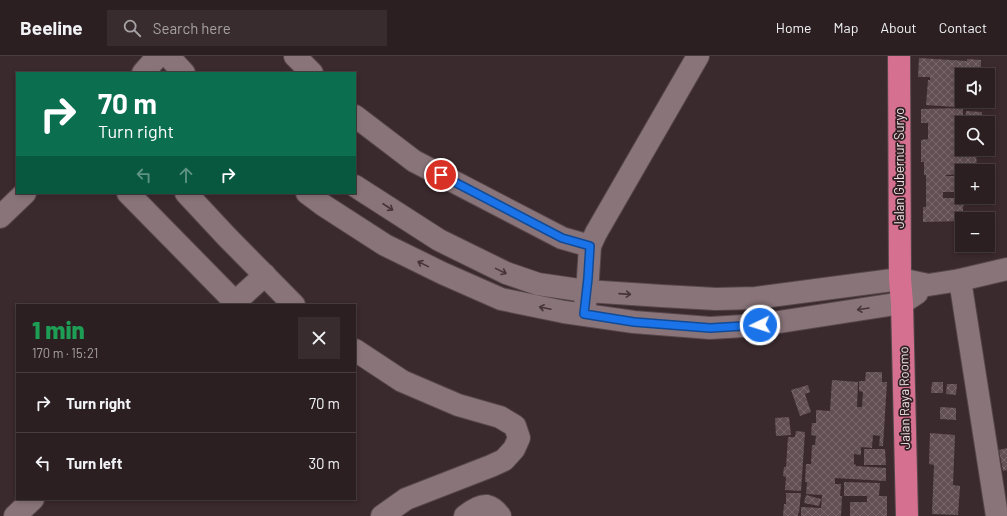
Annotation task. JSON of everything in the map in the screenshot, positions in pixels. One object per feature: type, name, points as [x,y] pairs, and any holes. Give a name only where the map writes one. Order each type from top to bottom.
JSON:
[{"type":"highway","name":"Jalan Gubernur Suryo","points":[[899,56],[900,279]]},
{"type":"highway","name":"Jalan Raya Roomo","points":[[900,279],[902,303],[907,516]]},
{"type":"lane","points":[[295,56],[311,72]]},
{"type":"lane","points":[[584,314],[590,246],[596,232],[698,56]]},
{"type":"lane","points":[[155,62],[181,72]]},
{"type":"lane","points":[[356,117],[414,161],[562,238],[590,246]]},
{"type":"lane","points":[[356,187],[439,240],[506,274],[538,284],[586,291],[716,299],[756,298],[900,279],[928,285],[960,280],[1007,269]]},
{"type":"lane","points":[[0,217],[24,194]]},
{"type":"lane","points":[[129,194],[233,304],[265,276]]},
{"type":"lane","points":[[187,194],[293,304]]},
{"type":"lane","points":[[308,194],[385,245],[442,273],[501,299],[564,312],[634,322],[710,328],[760,325],[902,303],[928,285]]},
{"type":"lane","points":[[960,280],[997,516]]},
{"type":"lane","points":[[756,298],[760,325]]},
{"type":"lane","points":[[356,351],[402,381],[458,405],[500,418],[515,426],[519,438],[514,449],[504,460],[406,499],[382,516]]},
{"type":"lane","points":[[15,516],[32,500]]},
{"type":"lane","points":[[465,516],[486,506],[494,510],[500,516]]},
{"type":"building","points":[[919,58],[967,61],[967,59],[981,60],[981,68],[955,68],[955,107],[926,105],[928,80],[930,80],[930,77],[918,77]]},
{"type":"building","points":[[963,108],[963,116],[955,116],[955,156],[976,156],[977,164],[955,164],[955,174],[946,175],[955,176],[955,192],[943,192],[943,198],[955,198],[955,204],[964,204],[963,212],[955,212],[955,221],[923,222],[923,207],[926,207],[926,175],[924,175],[924,162],[921,162],[921,140],[928,139],[928,123],[921,123],[921,109]]},
{"type":"building","points":[[966,111],[982,112],[982,116],[966,116]]},
{"type":"building","points":[[866,372],[882,372],[882,382],[887,382],[883,446],[879,446],[880,436],[873,435],[872,448],[861,447],[861,455],[854,454],[854,464],[856,466],[886,468],[886,481],[835,478],[835,484],[841,484],[841,516],[801,516],[801,507],[821,508],[822,495],[806,494],[807,482],[805,482],[806,464],[811,464],[812,445],[815,445],[816,436],[811,435],[812,423],[816,423],[816,410],[830,411],[832,380],[858,382],[857,407],[862,407],[863,392],[859,391],[859,381],[865,381]]},
{"type":"building","points":[[932,382],[943,382],[943,393],[931,393]]},
{"type":"building","points":[[947,384],[957,384],[956,395],[946,394]]},
{"type":"building","points":[[808,385],[810,392],[805,394],[811,412],[800,416],[791,390]]},
{"type":"building","points":[[940,407],[956,408],[956,420],[940,419]]},
{"type":"building","points":[[789,417],[791,435],[776,436],[775,418]]},
{"type":"building","points":[[796,431],[805,432],[801,491],[785,490],[786,477],[783,476],[784,467],[786,467],[788,437],[795,437]]},
{"type":"building","points":[[930,433],[955,435],[953,485],[960,486],[958,515],[932,514],[934,465],[929,464]]},
{"type":"building","points":[[1007,448],[1007,470],[1003,471],[999,450]]},
{"type":"building","points":[[864,449],[885,449],[886,465],[864,465]]},
{"type":"building","points":[[844,482],[880,483],[879,496],[887,496],[887,516],[850,516],[850,502],[867,502],[867,496],[844,496]]},
{"type":"building","points":[[786,493],[801,493],[798,516],[783,516],[784,504],[786,504]]},
{"type":"building","points":[[806,495],[821,499],[819,506],[804,503]]},
{"type":"route","points":[[441,175],[562,238],[590,246],[584,314],[634,322],[710,328],[760,325]]}]
